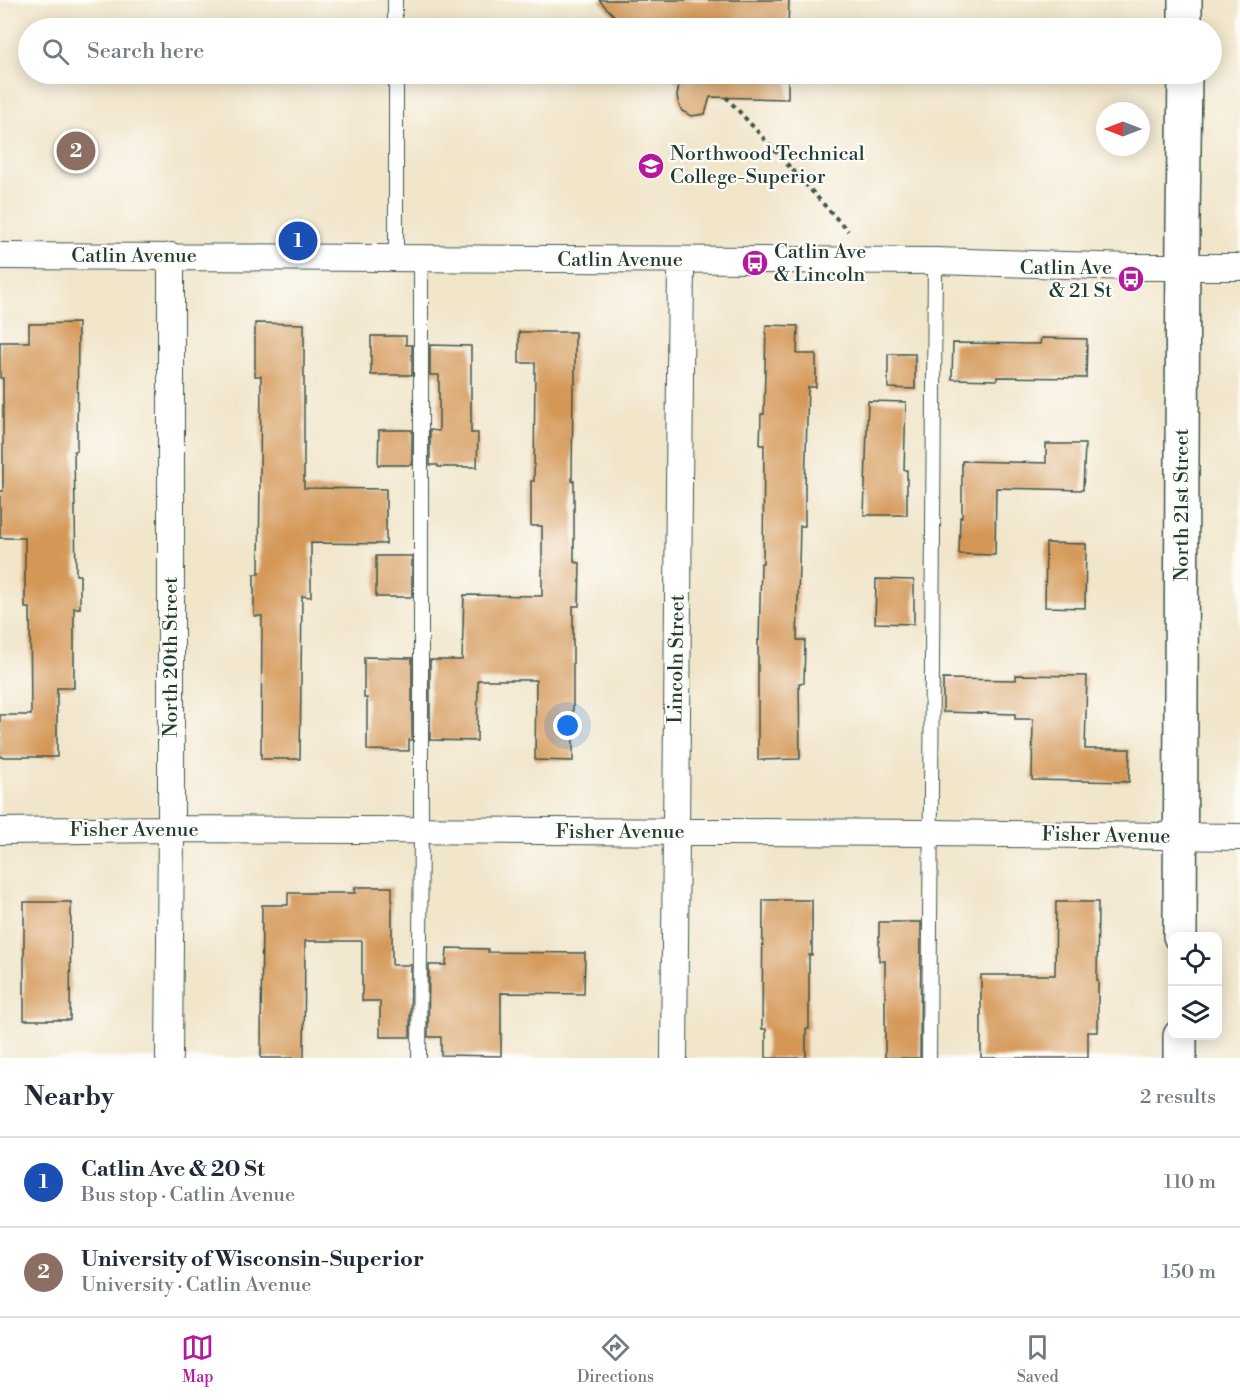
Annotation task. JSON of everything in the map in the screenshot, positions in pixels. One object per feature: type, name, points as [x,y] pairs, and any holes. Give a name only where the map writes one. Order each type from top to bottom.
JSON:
[{"type":"street","points":[[1185,0],[1185,18]]},
{"type":"street","name":"North 21st Street","points":[[1180,932],[1185,84]]},
{"type":"street","name":"Catlin Avenue","points":[[0,256],[935,261],[1131,267],[1240,267]]},
{"type":"street","name":"North 20th Street","points":[[169,1058],[171,256]]},
{"type":"street","name":"Lincoln Street","points":[[674,1058],[681,260]]},
{"type":"street","name":"Fisher Avenue","points":[[0,831],[171,829],[1240,837]]},
{"type":"street","points":[[1180,1040],[1180,1058]]},
{"type":"lane","points":[[395,0],[395,18]]},
{"type":"lane","points":[[397,84],[409,258],[421,831],[419,1058]]},
{"type":"lane","points":[[929,1058],[935,261]]},
{"type":"path","points":[[726,97],[874,261]]},
{"type":"building","points":[[599,0],[789,0],[788,18],[616,18]]},
{"type":"building","points":[[788,84],[788,99],[710,97],[705,114],[691,116],[682,111],[678,102],[679,85]]},
{"type":"building","points":[[78,323],[77,451],[74,451],[76,575],[80,575],[80,608],[74,608],[74,688],[57,688],[57,757],[0,757],[0,715],[31,715],[30,608],[25,608],[25,538],[0,538],[0,491],[3,491],[3,378],[0,378],[0,342],[29,342],[29,324]]},
{"type":"building","points":[[255,323],[304,324],[304,488],[386,489],[386,544],[311,543],[311,597],[302,596],[300,759],[261,759],[262,616],[254,616],[254,574],[259,574],[261,376],[255,376]]},
{"type":"building","points":[[766,325],[798,326],[797,354],[816,354],[816,387],[808,387],[805,526],[800,526],[797,640],[805,640],[804,683],[799,683],[800,759],[758,760],[758,640],[761,563],[763,563],[764,445],[760,445],[761,414],[764,414]]},
{"type":"building","points":[[519,332],[575,332],[572,481],[574,481],[574,562],[580,563],[579,606],[573,606],[573,761],[535,760],[536,680],[478,680],[477,741],[430,740],[430,660],[462,660],[464,595],[542,596],[542,526],[531,526],[531,481],[534,481],[535,363],[519,363]]},
{"type":"building","points":[[371,336],[406,336],[406,345],[412,345],[412,375],[371,375]]},
{"type":"building","points":[[1041,338],[1087,339],[1086,378],[952,379],[953,343],[1040,344]]},
{"type":"building","points":[[430,345],[471,346],[471,433],[478,433],[477,467],[430,465],[430,430],[439,431],[439,375],[430,375]]},
{"type":"building","points":[[888,354],[915,354],[915,389],[888,388]]},
{"type":"building","points":[[868,401],[906,402],[904,470],[907,470],[907,515],[864,515]]},
{"type":"building","points":[[379,430],[412,430],[412,465],[378,465]]},
{"type":"building","points":[[1046,444],[1085,444],[1083,490],[996,488],[995,555],[959,554],[960,517],[962,517],[962,461],[1046,463]]},
{"type":"building","points":[[1046,543],[1086,544],[1085,608],[1045,607]]},
{"type":"building","points":[[376,556],[412,556],[412,597],[376,597]]},
{"type":"building","points":[[876,579],[914,580],[914,624],[875,623]]},
{"type":"building","points":[[364,657],[412,658],[412,740],[409,740],[409,751],[367,750]]},
{"type":"building","points":[[1016,675],[1087,676],[1085,749],[1130,749],[1129,782],[1032,780],[1033,719],[1015,719],[1015,714],[943,712],[943,679],[1016,680]]},
{"type":"building","points":[[355,887],[392,887],[392,965],[411,965],[410,1037],[380,1037],[380,1001],[362,1001],[362,941],[305,941],[304,1058],[261,1058],[262,905],[288,905],[288,893],[355,893]]},
{"type":"building","points":[[763,900],[812,900],[812,955],[809,955],[809,1029],[806,1029],[806,1058],[766,1058],[766,1029],[762,1029]]},
{"type":"building","points":[[24,902],[71,902],[70,1020],[24,1020]]},
{"type":"building","points":[[1056,902],[1098,902],[1098,1032],[1088,1032],[1088,1058],[981,1058],[981,975],[1055,975]]},
{"type":"building","points":[[879,922],[921,922],[920,1058],[885,1058],[885,961],[879,961]]},
{"type":"building","points":[[447,948],[488,949],[488,952],[585,953],[584,994],[501,993],[501,1056],[441,1055],[441,1037],[428,1037],[429,965],[446,965]]},
{"type":"place","name":"University of Wisconsin-Superior","points":[[76,151]]},
{"type":"place","name":"Northwood Technical College-Superior","points":[[651,166]]},
{"type":"place","name":"Catlin Ave & 20 St","points":[[298,241]]},
{"type":"place","name":"Catlin Ave & Lincoln","points":[[755,263]]},
{"type":"place","name":"Catlin Ave & 21 St","points":[[1131,279]]}]
